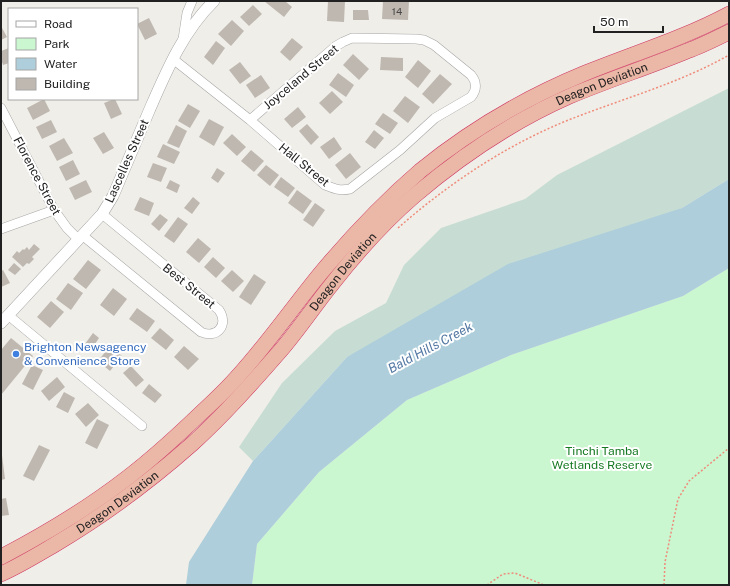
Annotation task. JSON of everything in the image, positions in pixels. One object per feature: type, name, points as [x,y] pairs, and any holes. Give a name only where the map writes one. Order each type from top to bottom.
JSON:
[{"type":"highway","name":"Deagon Deviation","points":[[1,557],[32,541],[94,502],[157,454],[186,428],[243,371],[278,329],[320,274],[354,234],[395,193],[421,170],[479,128],[508,111],[557,86],[583,74],[669,42],[729,14]]},
{"type":"highway","name":"Deagon Deviation","points":[[1,574],[76,532],[115,506],[193,443],[224,413],[283,348],[359,250],[385,223],[442,173],[469,153],[502,132],[567,98],[594,86],[687,51],[729,32]]},
{"type":"street","points":[[183,42],[187,13],[192,1]]},
{"type":"street","name":"Lascelles Street","points":[[4,319],[102,214],[113,196],[173,59],[193,25],[214,1]]},
{"type":"street","name":"Joyceland Street","points":[[250,120],[336,46],[352,38],[424,40],[434,45],[471,75],[476,84],[476,89]]},
{"type":"street","name":"Hall Street","points":[[173,59],[250,120],[325,185],[341,191],[350,189],[360,182],[400,150],[436,118],[471,98],[476,89]]},
{"type":"street","name":"Florence Street","points":[[1,108],[54,210],[66,228],[80,237]]},
{"type":"street","points":[[1,229],[54,210]]},
{"type":"street","name":"Best Street","points":[[80,237],[201,332],[212,334],[218,331],[224,321],[219,310],[102,214]]},
{"type":"street","points":[[4,319],[142,426]]},
{"type":"path","points":[[398,229],[440,194],[518,143],[567,121],[689,75],[712,65],[729,55]]},
{"type":"path","points":[[664,585],[665,562],[678,499],[689,480],[729,448]]},
{"type":"path","points":[[487,585],[503,574],[515,574],[544,585]]},
{"type":"green space","points":[[729,88],[729,179],[682,208],[347,357],[253,461],[239,447],[282,383],[335,331],[386,303],[404,265],[441,228],[525,199],[557,175]]},
{"type":"green space","name":"Tinchi Tamba Wetlands Reserve","points":[[729,268],[729,585],[252,585],[257,544],[319,472],[407,400],[511,355],[683,296]]},
{"type":"water","name":"Bald Hills Creek","points":[[729,179],[729,268],[683,296],[511,355],[407,400],[319,472],[257,544],[252,585],[186,585],[189,562],[253,461],[347,357],[508,264],[682,208]]},
{"type":"building","points":[[264,1],[285,1],[292,7],[284,17]]},
{"type":"building","points":[[328,1],[345,1],[344,22],[327,21]]},
{"type":"building","points":[[383,1],[409,1],[408,20],[382,19]]},
{"type":"building","points":[[253,5],[262,14],[249,26],[240,17]]},
{"type":"building","points":[[353,10],[368,10],[369,20],[353,20]]},
{"type":"building","points":[[149,18],[157,34],[145,40],[138,24]]},
{"type":"building","points":[[232,20],[244,31],[231,46],[218,34]]},
{"type":"building","points":[[1,26],[7,37],[1,40]]},
{"type":"building","points":[[292,38],[303,47],[290,61],[280,52]]},
{"type":"building","points":[[216,41],[225,48],[213,65],[204,57]]},
{"type":"building","points":[[8,48],[8,63],[3,65],[1,51]]},
{"type":"building","points":[[353,54],[369,69],[359,80],[343,65]]},
{"type":"building","points":[[381,57],[403,58],[403,71],[380,70]]},
{"type":"building","points":[[418,60],[431,71],[418,88],[405,77]]},
{"type":"building","points":[[240,62],[251,76],[240,84],[229,70]]},
{"type":"building","points":[[338,73],[354,85],[346,97],[329,85]]},
{"type":"building","points":[[440,74],[452,84],[433,104],[422,94]]},
{"type":"building","points":[[261,75],[270,88],[255,98],[246,85]]},
{"type":"building","points":[[332,91],[343,102],[330,114],[319,103]]},
{"type":"building","points":[[405,96],[420,107],[408,123],[393,111]]},
{"type":"building","points":[[44,100],[50,111],[33,120],[27,108]]},
{"type":"building","points":[[115,100],[122,114],[111,119],[104,103]]},
{"type":"building","points":[[188,104],[200,111],[190,128],[178,121]]},
{"type":"building","points":[[298,107],[306,117],[292,128],[284,119]]},
{"type":"building","points":[[383,113],[398,123],[390,134],[375,124]]},
{"type":"building","points":[[209,119],[224,127],[214,146],[199,137]]},
{"type":"building","points":[[51,120],[57,132],[42,139],[36,127]]},
{"type":"building","points":[[307,124],[319,137],[311,145],[299,131]]},
{"type":"building","points":[[176,125],[187,131],[179,148],[167,143]]},
{"type":"building","points":[[374,130],[384,138],[375,149],[365,142]]},
{"type":"building","points":[[104,132],[114,148],[103,154],[93,138]]},
{"type":"building","points":[[232,134],[246,147],[237,156],[223,143]]},
{"type":"building","points":[[334,137],[342,149],[329,159],[320,147]]},
{"type":"building","points":[[64,138],[73,153],[57,161],[49,146]]},
{"type":"building","points":[[163,144],[180,152],[174,164],[157,157]]},
{"type":"building","points":[[251,150],[264,161],[254,172],[241,161]]},
{"type":"building","points":[[350,153],[361,167],[346,179],[335,165]]},
{"type":"building","points":[[73,160],[80,174],[66,181],[59,167]]},
{"type":"building","points":[[153,163],[167,168],[161,182],[147,177]]},
{"type":"building","points":[[266,165],[279,175],[270,186],[257,175]]},
{"type":"building","points":[[217,168],[225,173],[218,183],[211,178]]},
{"type":"building","points":[[281,177],[295,188],[288,197],[274,187]]},
{"type":"building","points":[[86,180],[92,192],[75,200],[69,188]]},
{"type":"building","points":[[170,180],[180,185],[177,193],[166,188]]},
{"type":"building","points":[[297,190],[312,201],[303,214],[288,203]]},
{"type":"building","points":[[140,197],[154,203],[149,216],[134,210]]},
{"type":"building","points":[[193,197],[200,203],[192,214],[184,208]]},
{"type":"building","points":[[315,203],[325,210],[313,227],[303,220]]},
{"type":"building","points":[[160,214],[168,220],[159,231],[151,224]]},
{"type":"building","points":[[178,217],[188,224],[174,243],[164,236]]},
{"type":"building","points":[[198,238],[211,249],[199,263],[186,252]]},
{"type":"building","points":[[34,244],[40,249],[32,257],[34,259],[29,264],[27,263],[23,267],[12,257],[17,251],[19,253],[27,247],[29,250]]},
{"type":"building","points":[[213,257],[225,268],[216,278],[204,267]]},
{"type":"building","points":[[88,260],[101,270],[86,289],[73,279]]},
{"type":"building","points":[[14,263],[21,269],[15,275],[8,270]]},
{"type":"building","points":[[3,270],[10,283],[1,287],[1,271]]},
{"type":"building","points":[[232,270],[244,281],[233,292],[221,281]]},
{"type":"building","points":[[254,274],[266,282],[251,305],[239,297]]},
{"type":"building","points":[[68,283],[83,293],[71,310],[56,299]]},
{"type":"building","points":[[113,288],[127,299],[114,316],[100,305]]},
{"type":"building","points":[[51,301],[64,312],[50,328],[37,317]]},
{"type":"building","points":[[137,308],[155,321],[147,332],[129,319]]},
{"type":"building","points":[[160,328],[174,340],[166,350],[151,338]]},
{"type":"building","points":[[93,333],[99,338],[89,353],[82,348]]},
{"type":"building","points":[[11,338],[33,356],[1,395],[1,350]]},
{"type":"building","points":[[110,346],[122,356],[110,371],[98,361]]},
{"type":"building","points":[[184,346],[199,359],[188,370],[174,357]]},
{"type":"building","points":[[32,365],[43,370],[33,390],[22,384]]},
{"type":"building","points":[[131,366],[144,380],[136,387],[123,373]]},
{"type":"building","points":[[57,377],[65,387],[49,401],[41,391]]},
{"type":"building","points":[[149,384],[162,395],[155,403],[142,393]]},
{"type":"building","points":[[64,392],[75,398],[68,413],[56,407]]},
{"type":"building","points":[[88,403],[99,415],[86,427],[75,414]]},
{"type":"building","points":[[97,419],[109,425],[97,449],[85,443]]},
{"type":"building","points":[[39,445],[50,450],[34,481],[23,476]]},
{"type":"building","points":[[2,455],[5,479],[1,480],[1,456]]},
{"type":"building","points":[[6,498],[9,515],[1,516],[1,499]]},
{"type":"place","name":"Brighton Newsagency & Convenience Store","points":[[16,354]]}]
